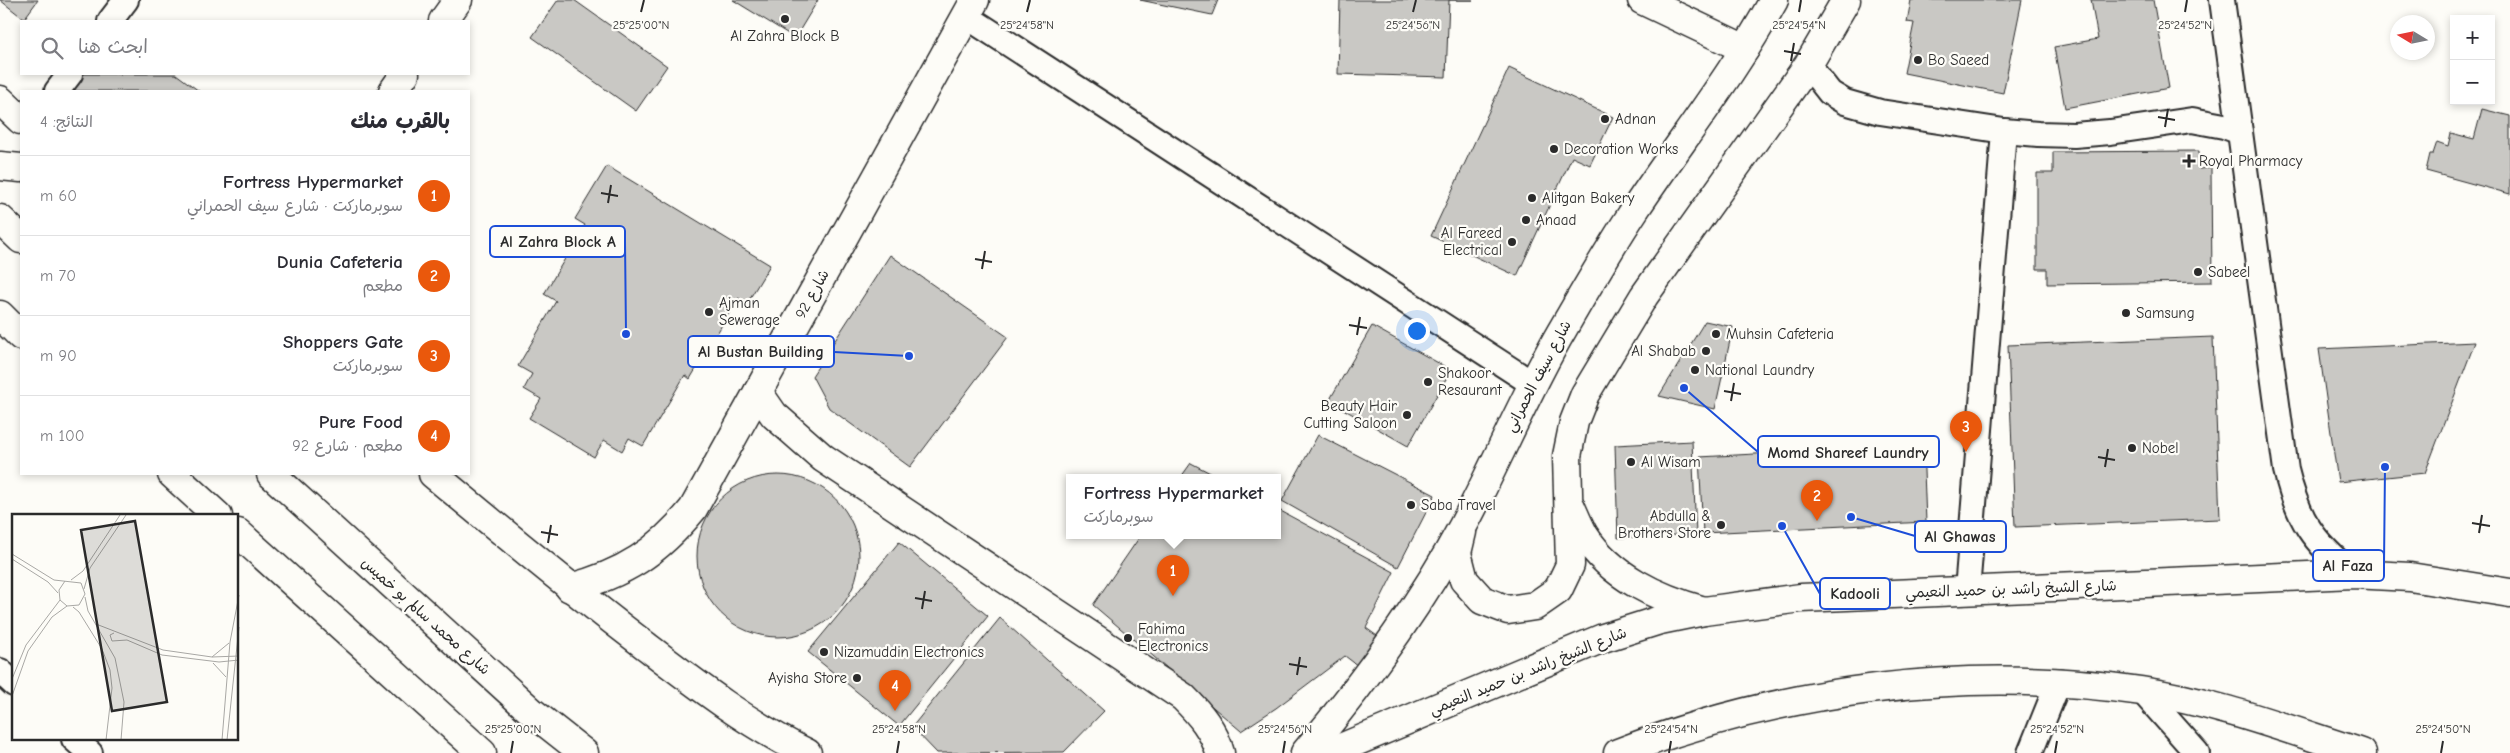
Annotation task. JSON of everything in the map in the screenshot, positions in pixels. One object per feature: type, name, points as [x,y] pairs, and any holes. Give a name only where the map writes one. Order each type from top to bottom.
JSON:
[{"type":"street","points":[[444,20],[458,0]]},
{"type":"street","points":[[1642,0],[1745,49]]},
{"type":"street","name":"شارع سيف الحمراني","points":[[1305,753],[1360,686],[1422,598],[1464,525],[1560,333],[1635,210],[1745,49],[1774,0]]},
{"type":"street","points":[[1464,525],[1457,552],[1464,580],[1482,600],[1508,610],[1535,606],[1558,590],[1570,565],[1567,456],[1574,422],[1586,394],[1644,296],[1679,244],[1808,65],[1846,0]]},
{"type":"street","name":"شارع 92","points":[[570,588],[599,580],[626,568],[651,552],[674,532],[693,509],[971,8]]},
{"type":"street","points":[[394,90],[404,75]]},
{"type":"street","points":[[0,100],[20,119]]},
{"type":"street","points":[[0,166],[20,168]]},
{"type":"street","points":[[0,219],[20,238]]},
{"type":"street","points":[[0,315],[20,335]]},
{"type":"street","points":[[758,392],[774,415],[823,458],[1183,697],[1203,717],[1217,742],[1220,753]]},
{"type":"street","points":[[173,475],[216,514]]},
{"type":"street","name":"شارع محمد سالم بو خميس","points":[[272,475],[532,712],[584,753]]},
{"type":"street","points":[[301,475],[303,504]]},
{"type":"street","points":[[434,475],[570,588],[732,711],[807,753]]},
{"type":"street","points":[[1568,502],[1584,535],[1608,562],[1637,584],[1669,601],[1704,611]]},
{"type":"street","points":[[239,534],[482,753]]},
{"type":"street","name":"شارع الشيخ راشد بن حميد النعيمي","points":[[1329,753],[1603,638],[1660,620],[1704,611],[1801,598],[2352,574],[2410,578],[2510,594]]},
{"type":"street","points":[[1641,750],[1716,721],[1794,702],[1872,689],[1951,682],[2059,681],[2142,691],[2198,703],[2253,718],[2362,753]]},
{"type":"lane","points":[[111,20],[126,0]]},
{"type":"lane","points":[[2222,0],[2286,470],[2292,494],[2308,530],[2328,554],[2352,574]]},
{"type":"lane","points":[[971,8],[1533,384]]},
{"type":"lane","points":[[1808,65],[1830,93],[1862,109],[2004,131],[2074,135],[2192,120],[2224,126],[2240,132]]},
{"type":"lane","points":[[58,90],[69,75]]},
{"type":"lane","points":[[1967,591],[2004,131]]},
{"type":"lane","points":[[0,671],[12,682]]},
{"type":"lane","points":[[2030,753],[2059,681]]},
{"type":"lane","points":[[2142,691],[2197,753]]},
{"type":"lane","points":[[75,740],[90,753]]},
{"type":"building","points":[[0,0],[38,0],[24,19]]},
{"type":"building","points":[[558,0],[574,0],[667,66],[636,111],[532,37]]},
{"type":"building","name":"Al Zahra Block B","points":[[733,0],[818,0],[795,38]]},
{"type":"building","points":[[1140,0],[1218,0],[1212,15]]},
{"type":"building","points":[[1340,0],[1449,0],[1446,77],[1338,74]]},
{"type":"building","points":[[1911,0],[2022,0],[2003,93],[1904,73],[1914,23],[1907,22]]},
{"type":"building","points":[[2091,0],[2153,0],[2169,88],[2065,108],[2054,47],[2098,39]]},
{"type":"building","points":[[1509,68],[1613,117],[1590,165],[1572,157],[1517,276],[1431,236]]},
{"type":"building","points":[[81,75],[177,75],[198,90],[70,90]]},
{"type":"building","points":[[2482,109],[2510,116],[2510,194],[2426,171],[2430,154],[2433,154],[2437,142],[2448,146],[2451,133],[2474,139]]},
{"type":"building","points":[[2199,151],[2199,169],[2211,168],[2212,282],[2047,284],[2047,269],[2037,269],[2037,173],[2053,173],[2053,152]]},
{"type":"building","points":[[607,166],[770,265],[747,303],[738,298],[690,379],[685,375],[643,446],[629,438],[622,451],[604,440],[594,457],[529,418],[541,399],[524,389],[532,374],[518,366],[556,301],[544,294],[585,225],[575,219]]},
{"type":"building","points":[[890,255],[1008,337],[910,467],[829,408],[812,376]]},
{"type":"building","points":[[1705,321],[1733,327],[1715,409],[1659,396]]},
{"type":"building","points":[[1372,326],[1451,370],[1408,446],[1329,401]]},
{"type":"building","points":[[2213,337],[2220,519],[2015,527],[2008,345]]},
{"type":"building","points":[[2475,342],[2425,473],[2338,482],[2319,349]]},
{"type":"building","points":[[1318,435],[1435,495],[1398,567],[1282,501]]},
{"type":"building","points":[[1692,441],[1696,534],[1618,538],[1615,445]]},
{"type":"building","points":[[1923,445],[1926,522],[1703,533],[1699,457]]},
{"type":"building","points":[[1191,463],[1212,474],[1183,474]]},
{"type":"building","points":[[778,475],[794,477],[809,482],[823,489],[835,499],[845,511],[852,525],[857,540],[859,556],[857,572],[852,587],[845,601],[835,613],[823,623],[809,630],[794,635],[778,637],[762,635],[747,630],[733,623],[721,613],[711,601],[704,587],[699,572],[697,556],[699,540],[704,525],[711,511],[721,499],[733,489],[747,482],[762,477]]},
{"type":"building","points":[[1281,511],[1394,572],[1366,628],[1384,641],[1362,669],[1345,656],[1276,708],[1241,731],[1093,605],[1138,539],[1281,539]]},
{"type":"building","points":[[899,542],[988,616],[899,726],[808,652]]},
{"type":"building","points":[[1000,618],[1104,711],[1064,752],[937,753],[912,727]]},
{"type":"place","name":"Al Zahra Block B","points":[[785,19]]},
{"type":"place","name":"Bo Saeed","points":[[1918,60]]},
{"type":"place","name":"Adnan","points":[[1605,119]]},
{"type":"place","name":"Decoration Works","points":[[1554,149]]},
{"type":"place","name":"Royal Pharmacy","points":[[2189,161]]},
{"type":"place","name":"Alitgan Bakery","points":[[1532,198]]},
{"type":"place","name":"Anaad","points":[[1526,220]]},
{"type":"place","name":"Al Fareed Electrical","points":[[1512,242]]},
{"type":"place","name":"Sabeel","points":[[2198,272]]},
{"type":"place","name":"Ajman Sewerage","points":[[709,312]]},
{"type":"place","name":"Samsung","points":[[2126,313]]},
{"type":"place","name":"Al Zahra Block A","points":[[626,334]]},
{"type":"place","name":"Muhsin Cafeteria","points":[[1716,334]]},
{"type":"place","name":"Al Shabab","points":[[1706,351]]},
{"type":"place","name":"Al Bustan Building","points":[[909,356]]},
{"type":"place","name":"National Laundry","points":[[1695,370]]},
{"type":"place","name":"Shakoor Resaurant","points":[[1428,382]]},
{"type":"place","name":"Momd Shareef Laundry","points":[[1684,388]]},
{"type":"place","name":"Beauty Hair Cutting Saloon","points":[[1407,415]]},
{"type":"place","name":"Nobel","points":[[2132,448]]},
{"type":"place","name":"Shoppers Gate","points":[[1966,452]]},
{"type":"place","name":"Al Wisam","points":[[1631,462]]},
{"type":"place","name":"Al Faza","points":[[2385,467]]},
{"type":"place","name":"Saba Travel","points":[[1411,505]]},
{"type":"place","name":"Al Ghawas","points":[[1851,517]]},
{"type":"place","name":"Dunia Cafeteria","points":[[1817,521]]},
{"type":"place","name":"Abdulla & Brothers Store","points":[[1721,525]]},
{"type":"place","name":"Kadooli","points":[[1782,526]]},
{"type":"place","name":"Fortress Hypermarket","points":[[1173,596]]},
{"type":"place","name":"Fahima Electronics","points":[[1128,638]]},
{"type":"place","name":"Nizamuddin Electronics","points":[[824,652]]},
{"type":"place","name":"Ayisha Store","points":[[857,678]]},
{"type":"place","name":"Pure Food","points":[[895,711]]}]
